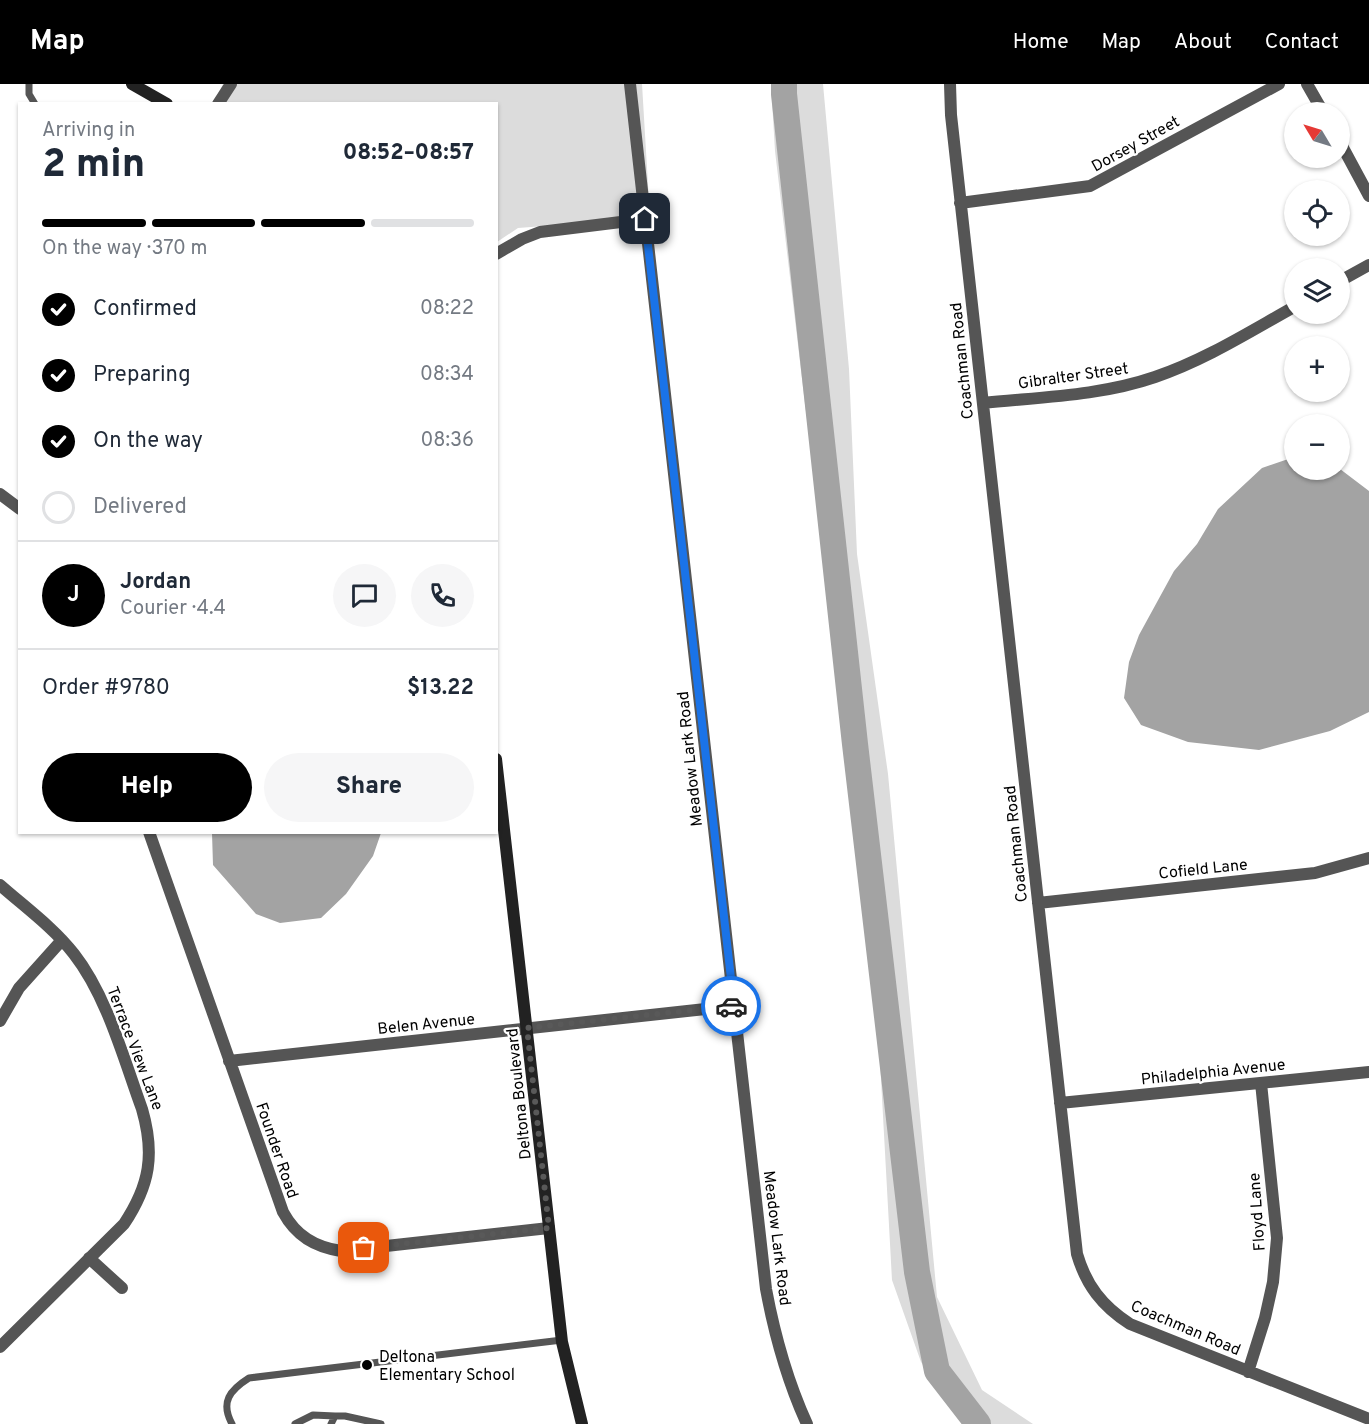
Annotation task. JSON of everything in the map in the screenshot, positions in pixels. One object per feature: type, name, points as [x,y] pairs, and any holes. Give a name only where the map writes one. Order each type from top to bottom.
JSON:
[{"type":"main road","points":[[132,84],[164,102]]},
{"type":"main road","name":"Deltona Boulevard","points":[[498,776],[562,1340],[570,1382],[582,1424]]},
{"type":"street","points":[[219,102],[231,84]]},
{"type":"street","name":"Meadow Lark Road","points":[[630,84],[766,1289],[772,1325],[783,1363],[807,1424]]},
{"type":"street","name":"Coachman Road","points":[[951,84],[951,115],[960,203],[1077,1254],[1082,1271],[1101,1302],[1130,1324],[1369,1419]]},
{"type":"street","name":"Dorsey Street","points":[[960,203],[1090,186],[1279,84]]},
{"type":"street","points":[[1307,84],[1317,102]]},
{"type":"street","points":[[1350,161],[1369,196]]},
{"type":"street","points":[[498,253],[540,232],[645,219]]},
{"type":"street","points":[[1350,275],[1369,265]]},
{"type":"street","name":"Gibralter Street","points":[[983,403],[1092,392],[1155,378],[1191,363],[1284,312]]},
{"type":"street","points":[[0,494],[18,508]]},
{"type":"street","name":"Founder Road","points":[[150,834],[283,1212],[299,1234],[326,1249],[341,1251],[549,1228]]},
{"type":"street","name":"Cofield Lane","points":[[1038,903],[1315,873],[1369,858]]},
{"type":"street","name":"Terrace View Lane","points":[[0,885],[62,940],[88,974],[100,996],[142,1109],[148,1128],[150,1150],[144,1186],[136,1206],[124,1224],[0,1347]]},
{"type":"street","points":[[0,1021],[19,988],[62,940]]},
{"type":"street","name":"Belen Avenue","points":[[229,1061],[734,1005]]},
{"type":"street","name":"Philadelphia Avenue","points":[[1060,1103],[1369,1072]]},
{"type":"street","name":"Floyd Lane","points":[[1248,1372],[1265,1318],[1273,1282],[1277,1238],[1261,1083]]},
{"type":"street","points":[[89,1258],[122,1288]]},
{"type":"lane","points":[[29,84],[29,94],[34,102]]},
{"type":"lane","points":[[232,1424],[226,1402],[233,1388],[249,1378],[562,1340]]},
{"type":"lane","points":[[295,1424],[313,1415],[345,1416],[381,1424]]},
{"type":"lane","points":[[331,1424],[336,1416]]},
{"type":"shaded area","points":[[223,84],[642,84],[650,218],[518,228],[498,241],[498,102],[214,102]]},
{"type":"shaded area","points":[[771,84],[823,84],[849,369],[857,554],[888,774],[937,1297],[982,1390],[1033,1424],[963,1424],[921,1362],[892,1280],[872,915],[805,404],[775,151]]},
{"type":"shaded area","points":[[1284,460],[1284,480],[1350,480],[1350,477],[1369,491],[1369,712],[1330,731],[1259,750],[1188,742],[1141,725],[1124,698],[1129,662],[1139,635],[1174,571],[1197,544],[1218,509],[1262,468]]},
{"type":"shaded area","points":[[212,834],[381,834],[373,856],[346,894],[321,918],[280,923],[256,914],[213,865]]},
{"type":"waterway","points":[[784,84],[855,744],[917,1272],[937,1371],[978,1424]]},
{"type":"way so far","points":[[364,1248],[549,1228],[527,1028],[731,1006]]},
{"type":"place","name":"Deltona Elementary School","points":[[367,1365]]},
{"type":"route","points":[[645,219],[734,1005],[731,1006]]}]
